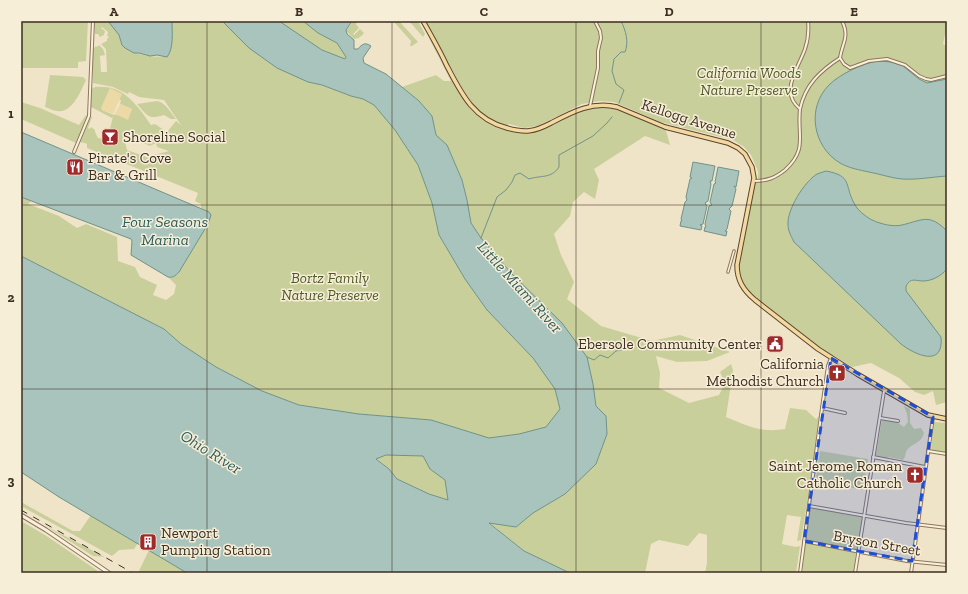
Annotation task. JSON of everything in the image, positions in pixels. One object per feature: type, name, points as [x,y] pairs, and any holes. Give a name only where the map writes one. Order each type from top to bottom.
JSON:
[{"type":"main road","name":"Kellogg Avenue","points":[[423,21],[464,97],[474,109],[490,121],[514,130],[532,131],[579,109],[590,106],[605,105],[617,107],[666,127],[732,144],[742,150],[752,167],[754,181],[738,260],[738,276],[741,284],[748,294],[831,358],[933,417],[947,420]]},
{"type":"street","points":[[74,152],[89,116],[94,21]]},
{"type":"street","points":[[590,106],[598,68],[598,51],[601,38],[600,31],[595,21]]},
{"type":"street","points":[[800,109],[793,103],[790,91],[791,82],[807,42],[808,21]]},
{"type":"street","points":[[754,181],[768,180],[776,177],[795,160],[800,146],[800,109],[805,93],[820,71],[840,58],[846,38],[842,21]]},
{"type":"street","points":[[840,58],[844,64],[850,68],[869,60],[886,59],[905,64],[919,76],[926,79],[947,76]]},
{"type":"street","points":[[728,272],[734,251]]},
{"type":"street","points":[[800,573],[828,366],[831,358]]},
{"type":"street","points":[[855,573],[884,389]]},
{"type":"street","points":[[822,408],[844,413]]},
{"type":"street","points":[[911,573],[933,417]]},
{"type":"street","points":[[880,418],[898,421]]},
{"type":"street","points":[[928,451],[947,454]]},
{"type":"street","points":[[874,457],[926,467]]},
{"type":"street","points":[[808,506],[918,525],[947,528]]},
{"type":"street","points":[[21,515],[46,530],[109,573]]},
{"type":"street","name":"Bryson Street","points":[[804,541],[858,552],[947,565]]},
{"type":"highlighted area","points":[[831,358],[933,417],[912,561],[804,541]]},
{"type":"green space","points":[[21,21],[88,21],[86,61],[78,62],[78,68],[21,68]]},
{"type":"green space","name":"Bortz Family Nature Preserve","points":[[94,21],[108,21],[119,35],[122,45],[125,47],[143,55],[167,57],[172,38],[172,21],[222,21],[224,24],[308,82],[322,85],[363,99],[374,105],[395,130],[418,165],[432,203],[439,235],[465,279],[487,310],[533,358],[555,389],[560,409],[526,461],[431,420],[359,414],[299,405],[262,391],[216,367],[181,344],[164,329],[21,256],[21,197],[31,201],[28,204],[59,216],[77,228],[86,224],[117,237],[118,261],[135,267],[140,277],[157,285],[153,295],[166,300],[174,294],[176,285],[168,277],[171,278],[190,254],[210,219],[209,212],[201,208],[201,204],[195,201],[198,193],[87,148],[87,144],[79,142],[91,116],[92,117],[88,128],[90,129],[91,127],[95,130],[98,138],[105,139],[110,143],[112,140],[114,141],[117,136],[113,134],[113,131],[110,129],[113,116],[112,118],[91,107],[92,89],[96,87],[112,88],[119,91],[125,95],[137,106],[151,125],[155,124],[167,132],[176,121],[181,125],[164,100],[139,97],[113,87],[93,83],[93,49],[99,45],[103,49],[105,55],[100,56],[101,72],[107,72],[106,49],[101,44],[107,41],[109,37],[107,36],[108,32],[102,27],[101,28],[105,31],[104,35],[100,37],[98,34],[95,34]],"holes":[[[122,93],[119,100],[121,100],[120,104],[132,109],[116,115],[102,110]],[[129,136],[150,146],[156,143],[157,147],[169,151],[146,157],[127,150],[124,137]]]},
{"type":"green space","points":[[279,21],[303,21],[318,33],[337,43],[346,57],[345,59],[322,50]]},
{"type":"green space","points":[[353,21],[358,21],[356,24],[359,28],[353,34],[354,35],[360,29],[364,33],[355,39],[346,31]]},
{"type":"green space","points":[[399,21],[418,42],[410,46],[411,41],[394,22]]},
{"type":"green space","points":[[409,21],[418,21],[425,34],[423,37]]},
{"type":"green space","name":"California Woods Nature Preserve","points":[[423,21],[947,21],[947,32],[943,44],[947,46],[947,402],[936,405],[933,391],[924,395],[915,392],[899,378],[871,363],[852,367],[833,355],[831,358],[745,291],[737,270],[754,181],[758,181],[758,171],[751,155],[744,147],[733,140],[660,122],[614,102],[600,101],[582,104],[538,126],[524,128],[509,124],[504,127],[532,131],[579,109],[609,105],[665,127],[670,145],[645,136],[594,169],[599,180],[595,199],[584,192],[573,202],[570,216],[554,234],[561,255],[574,282],[567,299],[601,326],[652,341],[680,335],[730,352],[707,361],[677,362],[656,356],[660,373],[659,388],[689,403],[719,395],[725,383],[720,372],[731,364],[733,370],[726,417],[755,428],[776,430],[785,429],[790,408],[806,410],[816,419],[819,416],[801,540],[797,541],[801,517],[787,515],[782,544],[796,547],[800,546],[796,573],[705,573],[707,563],[707,535],[699,533],[688,546],[659,540],[651,544],[645,573],[570,573],[524,551],[489,522],[516,527],[533,513],[565,494],[606,416],[596,406],[593,384],[562,323],[511,273],[481,238],[471,223],[462,180],[447,145],[436,136],[432,116],[419,101],[402,87],[436,75],[444,81],[451,81],[431,42]]},
{"type":"green space","points":[[50,75],[83,77],[86,80],[75,101],[67,109],[56,111],[45,107]]},
{"type":"green space","points":[[157,101],[166,106],[176,119],[171,119],[164,115],[151,117],[137,104]]},
{"type":"green space","points":[[21,102],[40,108],[79,125],[86,115],[88,116],[76,143],[21,119]]},
{"type":"green space","points":[[904,406],[910,409],[910,423],[914,429],[921,428],[924,433],[923,437],[907,450],[903,460],[889,457],[886,459],[877,456],[882,419],[898,423],[904,427],[908,422]]},
{"type":"green space","points":[[934,422],[947,423],[947,453],[934,451],[931,449]]},
{"type":"green space","points":[[820,451],[868,459],[863,490],[848,487],[840,480],[828,486],[815,485]]},
{"type":"green space","points":[[386,455],[423,455],[431,469],[445,480],[448,500],[429,494],[397,479],[389,469],[376,458]]},
{"type":"green space","points":[[21,502],[73,531],[80,531],[91,515],[138,543],[134,549],[119,550],[112,556],[21,506]]},
{"type":"green space","points":[[812,507],[862,517],[858,549],[856,550],[807,540],[805,537],[809,512],[810,508]]},
{"type":"green space","points":[[21,521],[45,535],[101,573],[21,573]]},
{"type":"green space","points":[[46,526],[105,557],[93,556]]},
{"type":"green space","points":[[806,543],[856,552],[854,573],[802,573]]},
{"type":"green space","points":[[149,550],[187,573],[141,573],[139,571]]},
{"type":"sand","points":[[110,88],[122,94],[113,114],[102,110],[101,108]]},
{"type":"sand","points":[[120,104],[132,109],[128,120],[115,114]]},
{"type":"water","points":[[108,21],[172,21],[172,40],[169,54],[167,57],[134,53],[122,45],[119,35]]},
{"type":"water","points":[[222,21],[279,21],[322,50],[345,59],[346,57],[337,43],[318,33],[303,21],[352,21],[346,30],[347,34],[354,40],[354,49],[358,49],[364,44],[371,46],[363,58],[364,63],[386,74],[419,101],[432,116],[436,135],[447,145],[462,180],[471,223],[481,238],[511,273],[562,323],[587,357],[596,406],[606,416],[607,434],[596,464],[565,494],[533,513],[516,527],[489,523],[524,551],[570,573],[187,573],[59,497],[21,472],[21,256],[164,329],[181,344],[216,367],[262,391],[299,405],[359,414],[431,420],[489,438],[519,434],[546,427],[560,409],[555,389],[533,358],[487,310],[465,279],[439,235],[432,203],[418,165],[395,130],[374,105],[363,99],[322,85],[308,82],[277,68],[249,48]],"holes":[[[386,455],[423,456],[430,469],[445,480],[448,500],[429,494],[397,479],[389,469],[376,459]]]},
{"type":"water","points":[[878,61],[892,62],[903,66],[919,79],[927,83],[947,79],[947,176],[902,179],[858,170],[840,163],[831,156],[824,147],[816,127],[815,116],[817,105],[822,94],[829,85],[845,73],[866,64]]},
{"type":"water","name":"Four Seasons Marina","points":[[21,132],[209,212],[211,215],[208,224],[179,272],[174,276],[168,277],[131,255],[131,239],[21,197]]},
{"type":"water","points":[[693,162],[715,166],[712,181],[710,181],[711,184],[708,201],[705,203],[707,206],[703,224],[700,225],[702,226],[701,230],[680,226],[685,202],[687,200],[686,197],[690,179],[692,178],[690,177]]},
{"type":"water","points":[[718,167],[739,171],[736,187],[734,186],[736,189],[732,206],[729,209],[731,211],[727,229],[725,231],[727,231],[726,236],[704,231],[709,206],[712,205],[710,202],[714,184],[716,183]]},
{"type":"water","points":[[826,171],[835,173],[844,179],[855,206],[872,220],[894,226],[926,219],[941,225],[947,231],[947,269],[933,279],[926,281],[911,280],[906,286],[906,291],[941,337],[941,347],[938,353],[933,356],[921,355],[901,344],[794,242],[789,231],[788,224],[788,218],[793,204],[812,178],[817,174]]},
{"type":"waterway","points":[[619,103],[624,90],[616,84],[612,71],[614,59],[621,52],[625,52],[627,44],[621,21]]},
{"type":"waterway","name":"Little Miami River","points":[[481,238],[497,197],[506,190],[515,175],[520,173],[529,179],[546,176],[553,173],[559,167],[559,155],[593,136],[612,117]]},
{"type":"waterway","points":[[587,357],[594,360],[600,355],[608,358],[616,351],[625,349],[626,346]]},
{"type":"railway","points":[[21,510],[133,573]]},
{"type":"place","name":"Shoreline Social","points":[[110,137]]},
{"type":"place","name":"Pirate's Cove Bar & Grill","points":[[75,167]]},
{"type":"place","name":"Ebersole Community Center","points":[[775,344]]},
{"type":"place","name":"California Methodist Church","points":[[837,373]]},
{"type":"place","name":"Saint Jerome Roman Catholic Church","points":[[915,475]]},
{"type":"place","name":"Newport Pumping Station","points":[[148,542]]},
{"type":"water label","name":"Ohio River","points":[[211,452]]}]
